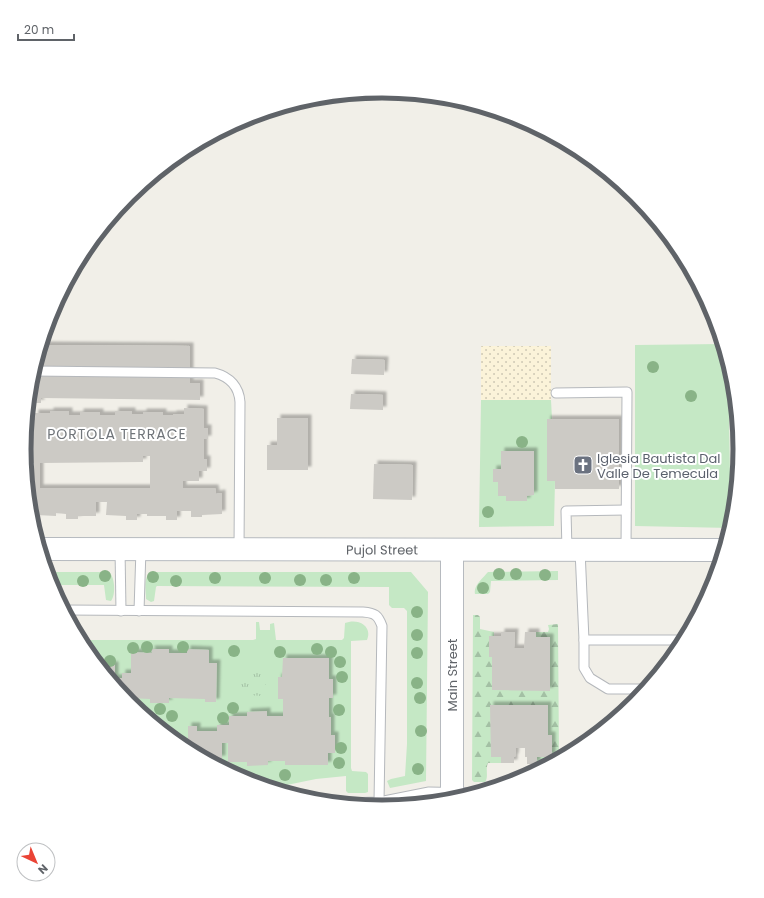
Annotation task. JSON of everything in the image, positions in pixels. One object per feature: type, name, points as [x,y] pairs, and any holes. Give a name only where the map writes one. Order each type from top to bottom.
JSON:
[{"type":"street","name":"Pujol Street","points":[[46,549],[718,550]]},
{"type":"street","name":"Main Street","points":[[452,550],[452,793]]},
{"type":"lane","points":[[40,371],[215,373],[228,379],[236,387],[239,393],[240,402],[239,549]]},
{"type":"lane","points":[[556,393],[627,392],[626,550]]},
{"type":"lane","points":[[626,510],[566,511],[573,550],[584,640],[584,668],[590,678],[608,689],[638,689]]},
{"type":"lane","points":[[121,611],[130,549]]},
{"type":"lane","points":[[130,549],[139,611]]},
{"type":"lane","points":[[70,610],[373,613],[380,619],[382,626],[379,800]]},
{"type":"lane","points":[[584,640],[677,640]]},
{"type":"lane","points":[[391,800],[429,792],[441,795]]},
{"type":"green space","points":[[717,344],[729,395],[730,491],[724,528],[635,526],[635,345]]},
{"type":"green space","points":[[481,400],[551,400],[552,419],[547,420],[547,480],[555,481],[554,526],[479,527]]},
{"type":"green space","points":[[558,571],[558,580],[491,581],[490,592],[488,594],[475,594],[475,588],[488,572]]},
{"type":"green space","points":[[54,572],[109,572],[114,582],[114,595],[111,601],[106,600],[104,585],[59,585]]},
{"type":"green space","points":[[150,572],[411,572],[428,592],[426,781],[390,788],[387,781],[405,776],[407,744],[407,611],[404,608],[392,608],[389,605],[389,587],[157,586],[154,601],[151,602],[146,599],[145,588],[146,578]]},
{"type":"green space","points":[[473,615],[478,615],[480,617],[480,629],[494,632],[494,636],[489,636],[489,657],[492,657],[492,690],[549,690],[550,637],[536,637],[536,632],[548,632],[548,625],[558,624],[559,752],[537,764],[537,757],[552,735],[548,735],[548,705],[491,705],[491,757],[501,757],[501,763],[488,763],[487,778],[485,782],[474,782],[472,780]]},
{"type":"green space","points":[[354,621],[363,624],[366,627],[368,630],[367,640],[351,641],[351,768],[352,771],[366,772],[368,774],[368,792],[348,793],[346,791],[346,776],[316,779],[284,786],[248,773],[206,753],[168,727],[134,697],[104,663],[88,640],[256,639],[256,622],[259,622],[260,630],[270,630],[270,624],[274,623],[276,640],[342,640],[344,638],[345,623]]},
{"type":"green space","points":[[241,672],[266,672],[266,696],[240,695]]},
{"type":"sand","points":[[481,346],[551,346],[551,400],[481,400]]},
{"type":"building","points":[[47,345],[190,346],[190,383],[200,383],[200,400],[41,398],[41,403],[34,403]]},
{"type":"building","points":[[352,359],[385,360],[384,375],[351,374]]},
{"type":"building","points":[[351,394],[383,395],[383,410],[350,409]]},
{"type":"building","points":[[184,408],[204,409],[204,428],[208,428],[208,439],[204,439],[204,459],[207,459],[207,471],[199,471],[199,481],[183,481],[183,488],[215,488],[216,494],[222,493],[222,514],[191,517],[191,511],[177,511],[177,520],[166,520],[166,516],[147,516],[147,514],[137,514],[137,520],[126,520],[126,516],[106,515],[107,502],[96,502],[96,516],[78,516],[78,519],[66,519],[66,514],[56,513],[56,516],[38,515],[34,495],[34,463],[32,463],[31,449],[33,420],[35,420],[35,413],[69,411],[69,415],[80,415],[80,412],[100,412],[100,415],[115,415],[115,411],[132,411],[132,414],[143,414],[143,412],[163,412],[163,415],[184,414]],"holes":[[[143,456],[150,456],[150,488],[40,488],[40,463],[143,462]]]},
{"type":"building","points":[[277,418],[308,418],[308,470],[267,470],[267,445],[277,445]]},
{"type":"building","name":"Iglesia Bautista Dal Valle De Temecula","points":[[547,419],[619,419],[619,489],[555,489],[555,481],[547,481]]},
{"type":"building","points":[[501,451],[534,451],[534,495],[527,496],[527,501],[506,501],[506,496],[498,496],[498,482],[493,482],[493,469],[501,469]]},
{"type":"building","points":[[374,464],[413,465],[412,500],[373,499]]},
{"type":"building","points":[[501,632],[515,632],[514,648],[524,648],[525,632],[536,632],[536,637],[550,637],[550,691],[492,690],[492,657],[489,657],[489,636],[501,636]]},
{"type":"building","points":[[151,649],[169,649],[169,653],[187,653],[187,649],[209,650],[209,663],[217,663],[216,702],[205,702],[205,699],[169,698],[169,703],[150,703],[150,699],[135,698],[116,678],[122,678],[122,673],[131,673],[131,652],[152,653]]},
{"type":"building","points":[[283,658],[329,658],[329,679],[333,679],[333,698],[329,698],[329,717],[331,717],[331,735],[335,735],[335,753],[328,753],[328,765],[285,765],[285,761],[268,761],[268,765],[247,766],[247,762],[228,762],[228,743],[222,743],[222,759],[217,759],[188,742],[188,726],[197,726],[197,731],[217,731],[217,725],[229,725],[229,716],[247,716],[247,712],[267,711],[267,716],[283,716],[283,699],[278,699],[278,677],[282,677]]},
{"type":"building","points":[[105,664],[115,665],[115,676]]},
{"type":"building","points":[[490,705],[548,705],[548,735],[552,735],[552,756],[537,757],[537,764],[527,764],[525,748],[516,748],[514,763],[501,763],[501,757],[491,757]]},
{"type":"place","name":"Iglesia Bautista Dal Valle De Temecula","points":[[583,465]]},
{"type":"district","name":"PORTOLA TERRACE","points":[[117,434]]}]
